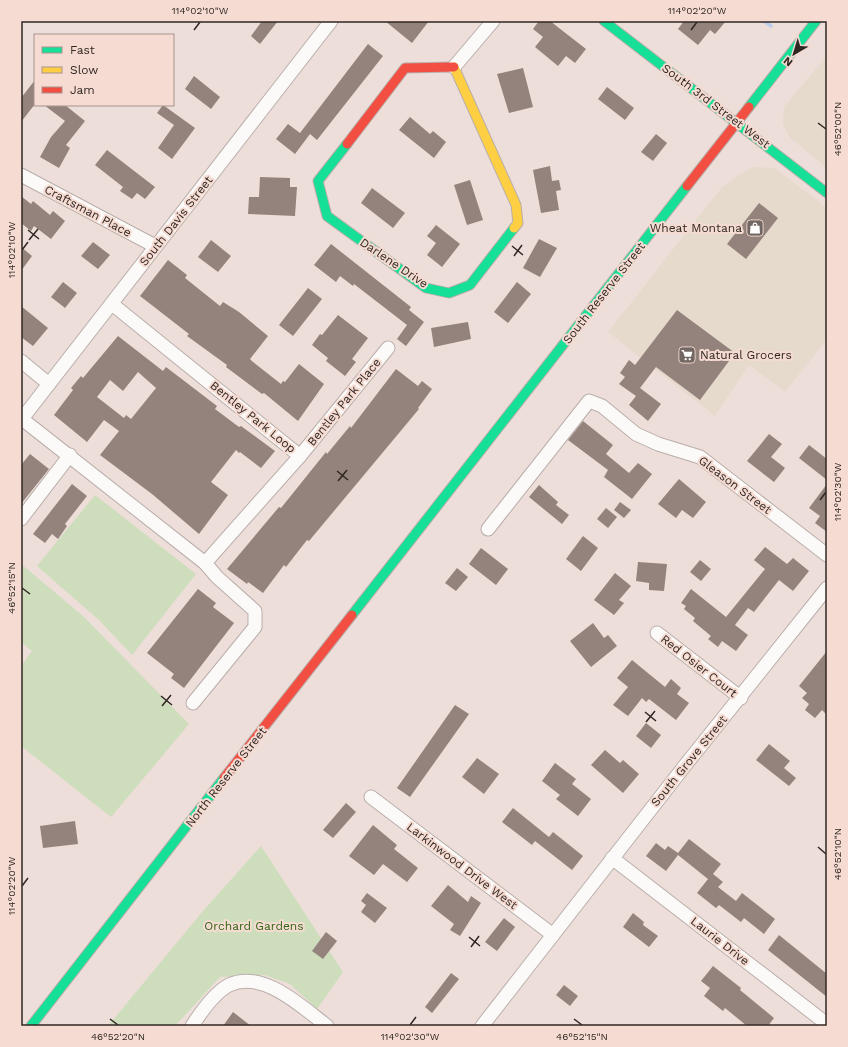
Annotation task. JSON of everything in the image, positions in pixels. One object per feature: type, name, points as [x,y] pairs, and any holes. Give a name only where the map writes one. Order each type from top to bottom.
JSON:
[{"type":"main road","name":"South 3rd Street West","points":[[604,21],[827,193]]},
{"type":"main road","name":"South Reserve Street","points":[[422,527],[816,21]]},
{"type":"main road","name":"Darlene Drive","points":[[454,67],[516,205],[518,223],[470,285],[449,293],[426,288],[327,216],[318,181],[405,68],[454,67]]},
{"type":"main road","name":"North Reserve Street","points":[[31,1026],[422,527]]},
{"type":"street","name":"South Davis Street","points":[[22,420],[155,246],[332,21]]},
{"type":"street","points":[[454,67],[493,21]]},
{"type":"street","name":"Craftsman Place","points":[[21,175],[155,246]]},
{"type":"street","name":"Bentley Park Loop","points":[[112,304],[300,456],[205,564]]},
{"type":"street","name":"Bentley Park Place","points":[[300,456],[388,348]]},
{"type":"street","points":[[21,361],[49,384]]},
{"type":"street","name":"Gleason Street","points":[[488,528],[589,401],[602,406],[636,434],[658,444],[700,457],[827,556]]},
{"type":"street","points":[[22,420],[70,455],[205,564],[217,577],[255,611],[255,627],[193,703]]},
{"type":"street","points":[[21,519],[70,455]]},
{"type":"street","name":"South Grove Street","points":[[482,1026],[612,858],[741,698],[827,588]]},
{"type":"street","name":"Red Osier Court","points":[[656,634],[741,698]]},
{"type":"street","name":"Larkinwood Drive West","points":[[371,797],[553,935]]},
{"type":"street","name":"Laurie Drive","points":[[612,858],[827,1024]]},
{"type":"street","points":[[192,1026],[216,995],[229,986],[241,981],[258,981],[274,988],[327,1026]]},
{"type":"shaded area","points":[[827,56],[827,168],[789,137],[783,123],[784,107]]},
{"type":"shaded area","points":[[752,167],[775,168],[827,208],[827,339],[785,392],[749,365],[715,416],[608,332],[722,187]]},
{"type":"green space","points":[[95,495],[196,574],[132,655],[99,620],[37,566]]},
{"type":"green space","points":[[21,564],[83,616],[189,724],[111,817],[21,746],[21,666],[32,651],[21,642]]},
{"type":"green space","name":"Orchard Gardens","points":[[261,846],[343,972],[317,1009],[290,984],[265,975],[220,977],[175,1026],[108,1026],[203,911]]},
{"type":"building","points":[[262,21],[278,21],[260,44],[251,36]]},
{"type":"building","points":[[385,21],[429,21],[412,43]]},
{"type":"building","points":[[539,21],[550,21],[586,49],[575,63],[566,56],[558,66],[535,47],[543,37],[533,29]]},
{"type":"building","points":[[684,21],[726,21],[715,34],[710,30],[698,45],[678,29]]},
{"type":"building","points":[[368,44],[383,56],[317,140],[310,134],[295,154],[276,139],[288,124],[300,133]]},
{"type":"building","points":[[523,68],[533,107],[509,113],[497,74]]},
{"type":"building","points":[[194,76],[220,97],[211,109],[185,89]]},
{"type":"building","points":[[34,81],[34,105],[21,122],[21,98]]},
{"type":"building","points":[[607,87],[634,108],[625,120],[598,99]]},
{"type":"building","points":[[45,106],[66,106],[85,121],[66,145],[70,148],[59,168],[40,157],[51,137],[65,121]]},
{"type":"building","points":[[162,106],[164,106],[195,128],[172,159],[158,148],[174,125],[157,113]]},
{"type":"building","points":[[410,117],[430,134],[433,131],[446,142],[434,158],[399,130]]},
{"type":"building","points":[[656,134],[667,143],[653,161],[641,152]]},
{"type":"building","points":[[107,150],[155,187],[145,199],[137,193],[132,199],[120,191],[123,187],[95,165]]},
{"type":"building","points":[[550,166],[552,181],[559,180],[561,190],[556,191],[559,210],[541,213],[533,170]]},
{"type":"building","points":[[260,177],[290,178],[290,187],[297,187],[295,216],[248,214],[249,197],[259,197]]},
{"type":"building","points":[[470,180],[483,220],[467,225],[454,185]]},
{"type":"building","points":[[372,188],[405,213],[393,228],[361,203]]},
{"type":"building","points":[[21,196],[31,204],[33,201],[50,215],[53,211],[65,221],[51,239],[34,226],[31,231],[21,223]]},
{"type":"building","points":[[759,203],[778,218],[746,259],[727,244]]},
{"type":"building","points":[[436,225],[460,244],[442,267],[427,255],[436,243],[427,236]]},
{"type":"building","points":[[539,239],[557,248],[540,277],[523,268]]},
{"type":"building","points":[[211,240],[231,256],[218,272],[198,257]]},
{"type":"building","points":[[93,242],[110,255],[98,269],[81,256]]},
{"type":"building","points":[[331,244],[411,307],[409,310],[424,322],[406,346],[397,339],[407,325],[354,284],[353,286],[340,276],[336,282],[314,265]]},
{"type":"building","points":[[21,247],[32,256],[21,271]]},
{"type":"building","points":[[168,260],[187,275],[185,278],[220,306],[223,302],[239,312],[268,336],[250,359],[253,362],[281,384],[283,381],[285,382],[299,364],[324,384],[298,421],[264,393],[262,394],[226,367],[227,365],[187,336],[189,334],[140,296]]},
{"type":"building","points":[[63,282],[77,293],[65,308],[51,297]]},
{"type":"building","points":[[517,282],[531,294],[508,323],[494,312]]},
{"type":"building","points":[[308,288],[322,299],[293,336],[279,325]]},
{"type":"building","points":[[21,306],[48,328],[33,346],[21,337]]},
{"type":"building","points":[[677,310],[735,353],[700,400],[656,367],[640,388],[661,404],[648,421],[629,405],[636,396],[619,384],[625,377],[620,373],[629,360],[635,365]]},
{"type":"building","points":[[338,315],[368,338],[352,359],[356,362],[345,376],[326,361],[328,358],[312,345]]},
{"type":"building","points":[[468,322],[471,339],[434,347],[431,328]]},
{"type":"building","points":[[118,336],[163,371],[166,367],[217,406],[215,409],[275,451],[261,468],[236,450],[211,482],[228,495],[199,534],[152,494],[100,455],[119,431],[104,420],[87,442],[54,415],[73,390],[71,388],[81,376],[83,378]],"holes":[[[138,372],[156,388],[131,419],[126,415],[124,418],[97,397],[110,380],[123,391]]]},
{"type":"building","points":[[396,369],[418,386],[422,381],[432,389],[418,408],[419,409],[309,541],[307,540],[286,567],[284,565],[263,593],[248,582],[247,584],[227,569],[279,507],[281,508],[326,452],[327,454],[350,426],[351,428]]},
{"type":"building","points":[[583,421],[613,445],[606,454],[629,473],[638,463],[652,474],[632,499],[604,477],[608,470],[568,440]]},
{"type":"building","points":[[769,434],[782,444],[771,457],[785,468],[774,482],[747,461]]},
{"type":"building","points":[[809,445],[827,459],[827,480],[799,458]]},
{"type":"building","points":[[30,454],[49,469],[21,504],[21,465]]},
{"type":"building","points":[[679,479],[706,502],[693,518],[682,510],[676,518],[658,504]]},
{"type":"building","points":[[72,484],[87,496],[65,524],[67,526],[58,539],[52,534],[45,543],[33,534]]},
{"type":"building","points":[[827,484],[827,532],[815,523],[820,516],[809,508]]},
{"type":"building","points":[[539,485],[558,502],[556,505],[569,515],[562,524],[529,497]]},
{"type":"building","points":[[620,502],[631,510],[624,518],[614,510]]},
{"type":"building","points":[[606,508],[617,517],[608,528],[597,519]]},
{"type":"building","points":[[583,536],[598,548],[581,571],[566,559]]},
{"type":"building","points":[[765,547],[787,564],[793,558],[809,571],[793,591],[779,580],[754,612],[748,608],[735,625],[748,635],[736,651],[722,641],[718,647],[708,639],[711,636],[693,621],[695,618],[684,609],[686,606],[681,603],[691,589],[726,617],[765,569],[754,560]]},
{"type":"building","points":[[481,548],[508,569],[496,585],[469,564]]},
{"type":"building","points":[[700,560],[711,569],[701,581],[690,572]]},
{"type":"building","points":[[638,562],[667,564],[664,591],[649,590],[649,583],[636,581]]},
{"type":"building","points":[[457,568],[468,577],[456,591],[445,583]]},
{"type":"building","points":[[615,573],[631,586],[619,600],[624,603],[614,615],[594,600]]},
{"type":"building","points":[[198,589],[216,603],[213,607],[234,623],[184,688],[171,678],[174,674],[147,653]]},
{"type":"building","points":[[593,623],[604,638],[608,635],[617,646],[591,667],[570,641]]},
{"type":"building","points":[[827,651],[827,715],[822,710],[815,718],[805,710],[809,704],[802,698],[807,693],[799,686]]},
{"type":"building","points":[[632,660],[665,687],[671,679],[681,688],[677,694],[689,703],[676,720],[649,699],[646,702],[642,698],[628,716],[613,705],[628,687],[617,678]]},
{"type":"building","points":[[455,705],[469,714],[410,797],[397,788]]},
{"type":"building","points":[[646,723],[661,735],[651,748],[636,736]]},
{"type":"building","points":[[769,744],[790,761],[784,768],[796,778],[789,786],[756,760]]},
{"type":"building","points":[[605,750],[620,763],[623,760],[639,774],[623,793],[591,765]]},
{"type":"building","points":[[477,758],[499,774],[484,794],[462,777]]},
{"type":"building","points":[[555,763],[576,779],[572,784],[591,799],[578,816],[556,799],[560,795],[542,781]]},
{"type":"building","points":[[346,803],[356,812],[333,838],[323,830]]},
{"type":"building","points":[[513,808],[549,837],[553,832],[583,856],[572,870],[535,841],[532,845],[502,822]]},
{"type":"building","points":[[75,821],[78,844],[43,848],[40,826]]},
{"type":"building","points":[[373,825],[397,845],[394,849],[418,868],[407,882],[383,864],[374,875],[349,856]]},
{"type":"building","points":[[689,839],[721,864],[713,874],[723,882],[718,887],[736,901],[742,893],[775,919],[764,934],[744,918],[741,922],[719,905],[716,908],[697,893],[708,879],[678,855],[666,871],[646,856],[656,843],[665,850],[668,846],[678,853]]},
{"type":"building","points":[[448,885],[468,902],[471,896],[481,903],[460,936],[450,930],[454,924],[431,906]]},
{"type":"building","points":[[367,893],[387,908],[375,923],[361,912],[366,905],[361,901]]},
{"type":"building","points":[[633,913],[644,922],[643,925],[658,936],[649,947],[623,927]]},
{"type":"building","points":[[504,918],[515,927],[497,951],[485,942]]},
{"type":"building","points":[[326,932],[337,941],[323,959],[312,951]]},
{"type":"building","points":[[779,935],[827,974],[827,997],[768,950]]},
{"type":"building","points":[[713,966],[741,988],[740,990],[774,1018],[768,1026],[747,1026],[725,1008],[723,1011],[704,996],[710,988],[701,981]]},
{"type":"building","points":[[451,973],[459,979],[432,1013],[425,1007]]},
{"type":"building","points":[[564,985],[578,996],[570,1006],[556,995]]},
{"type":"building","points":[[233,1012],[251,1026],[223,1026]]},
{"type":"waterway","points":[[764,21],[771,26]]},
{"type":"traffic: fast","points":[[604,21],[827,193]]},
{"type":"traffic: fast","points":[[749,107],[816,21]]},
{"type":"traffic: fast","points":[[347,144],[318,181],[327,216],[426,288],[449,293],[470,285],[514,228]]},
{"type":"traffic: fast","points":[[352,615],[687,186]]},
{"type":"traffic: fast","points":[[31,1026],[224,778]]},
{"type":"traffic: slow","points":[[454,67],[516,205],[518,223],[514,228]]},
{"type":"traffic: jam","points":[[347,144],[405,68],[454,67]]},
{"type":"traffic: jam","points":[[687,186],[749,107]]},
{"type":"traffic: jam","points":[[224,778],[352,615]]},
{"type":"place","name":"Wheat Montana","points":[[755,228]]},
{"type":"place","name":"Natural Grocers","points":[[687,355]]}]
